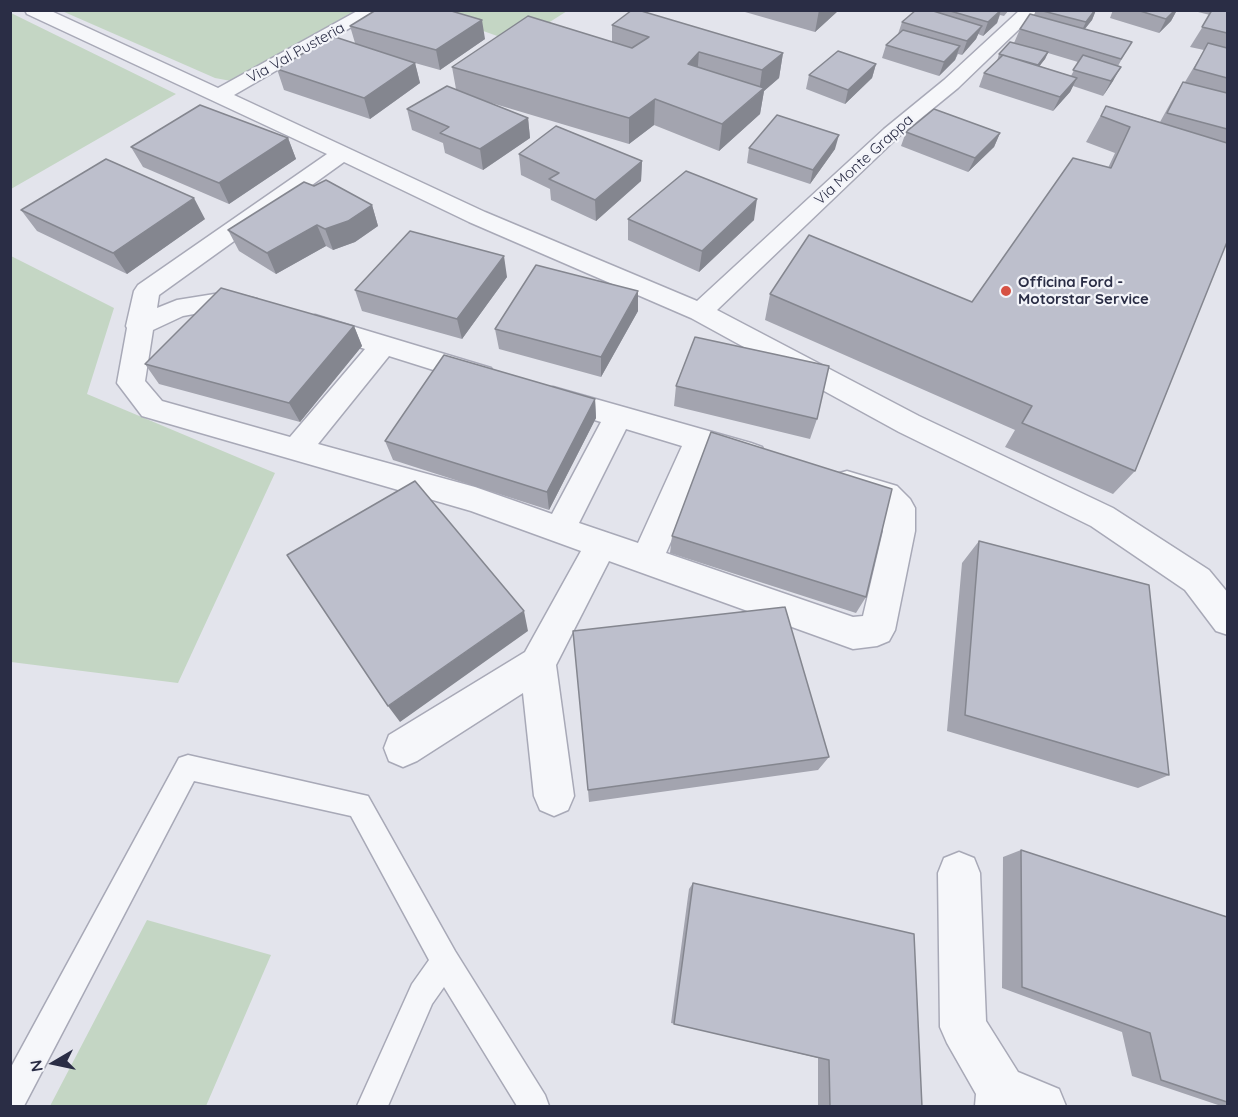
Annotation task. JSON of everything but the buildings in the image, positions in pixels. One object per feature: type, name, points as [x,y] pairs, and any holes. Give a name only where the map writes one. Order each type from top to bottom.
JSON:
[{"type":"street","points":[[33,10],[477,217],[700,312],[909,424],[1102,517],[1197,580],[1227,620]]},
{"type":"street","name":"Via Val Pusteria","points":[[218,96],[373,10]]},
{"type":"street","name":"Via Monte Grappa","points":[[700,312],[891,133],[951,84],[1031,10]]},
{"type":"street","points":[[342,154],[147,291],[139,326],[131,382],[152,409],[297,450],[376,460],[475,500],[853,633],[877,630],[899,531],[899,508],[886,495],[820,475]]},
{"type":"street","points":[[139,326],[177,309],[227,300],[279,313],[382,346],[438,374],[521,387],[776,462]]},
{"type":"street","points":[[297,450],[382,346]]},
{"type":"street","points":[[560,530],[618,416]]},
{"type":"street","points":[[646,561],[700,440]]},
{"type":"street","points":[[403,748],[538,664],[601,545]]},
{"type":"street","points":[[538,664],[554,796]]},
{"type":"street","points":[[959,873],[963,1027],[1014,1101]]},
{"type":"lane","points":[[10,1101],[189,767],[358,806],[445,961],[534,1107]]},
{"type":"lane","points":[[372,1107],[387,1068],[422,994],[445,961]]},
{"type":"green space","points":[[62,11],[357,11],[231,81],[215,78]]},
{"type":"green space","points":[[427,11],[567,11],[517,43]]},
{"type":"green space","points":[[11,13],[176,94],[11,189]]},
{"type":"green space","points":[[11,256],[114,308],[87,394],[275,473],[178,683],[11,662]]},
{"type":"green space","points":[[147,920],[271,955],[206,1106],[50,1106]]},
{"type":"place","name":"Officina Ford - Motorstar Service","points":[[1006,291]]}]
